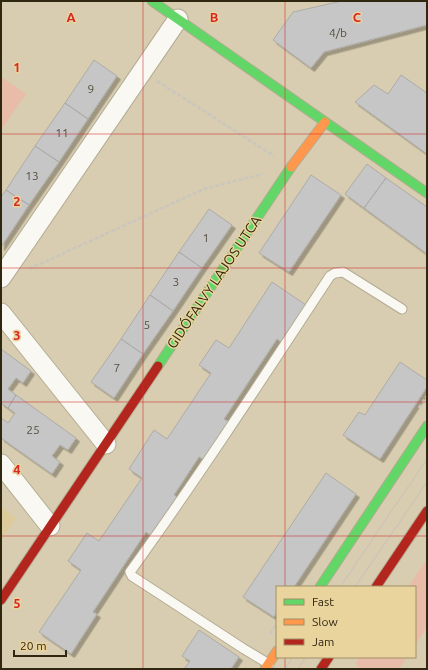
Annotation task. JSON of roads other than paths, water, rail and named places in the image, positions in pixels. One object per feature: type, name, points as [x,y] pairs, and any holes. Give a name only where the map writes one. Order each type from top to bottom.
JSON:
[{"type":"street","points":[[152,1],[427,193]]},
{"type":"street","points":[[1,278],[178,19]]},
{"type":"street","name":"GIDÓFALVY LAJOS UTCA","points":[[1,600],[291,167],[325,122]]},
{"type":"street","points":[[1,313],[106,444]]},
{"type":"street","points":[[321,586],[427,426]]},
{"type":"street","points":[[1,464],[50,526]]},
{"type":"street","points":[[377,586],[424,520]]},
{"type":"street","points":[[267,666],[276,652]]},
{"type":"street","points":[[321,669],[328,658]]},
{"type":"lane","points":[[267,666],[244,649],[132,576],[130,572],[153,541],[264,377],[330,276],[335,273],[343,272],[402,309]]},
{"type":"tram line","points":[[341,586],[427,459]]},
{"type":"tram line","points":[[356,586],[427,482]]},
{"type":"tram line","points":[[285,669],[292,658]]},
{"type":"tram line","points":[[298,669],[305,658]]}]
